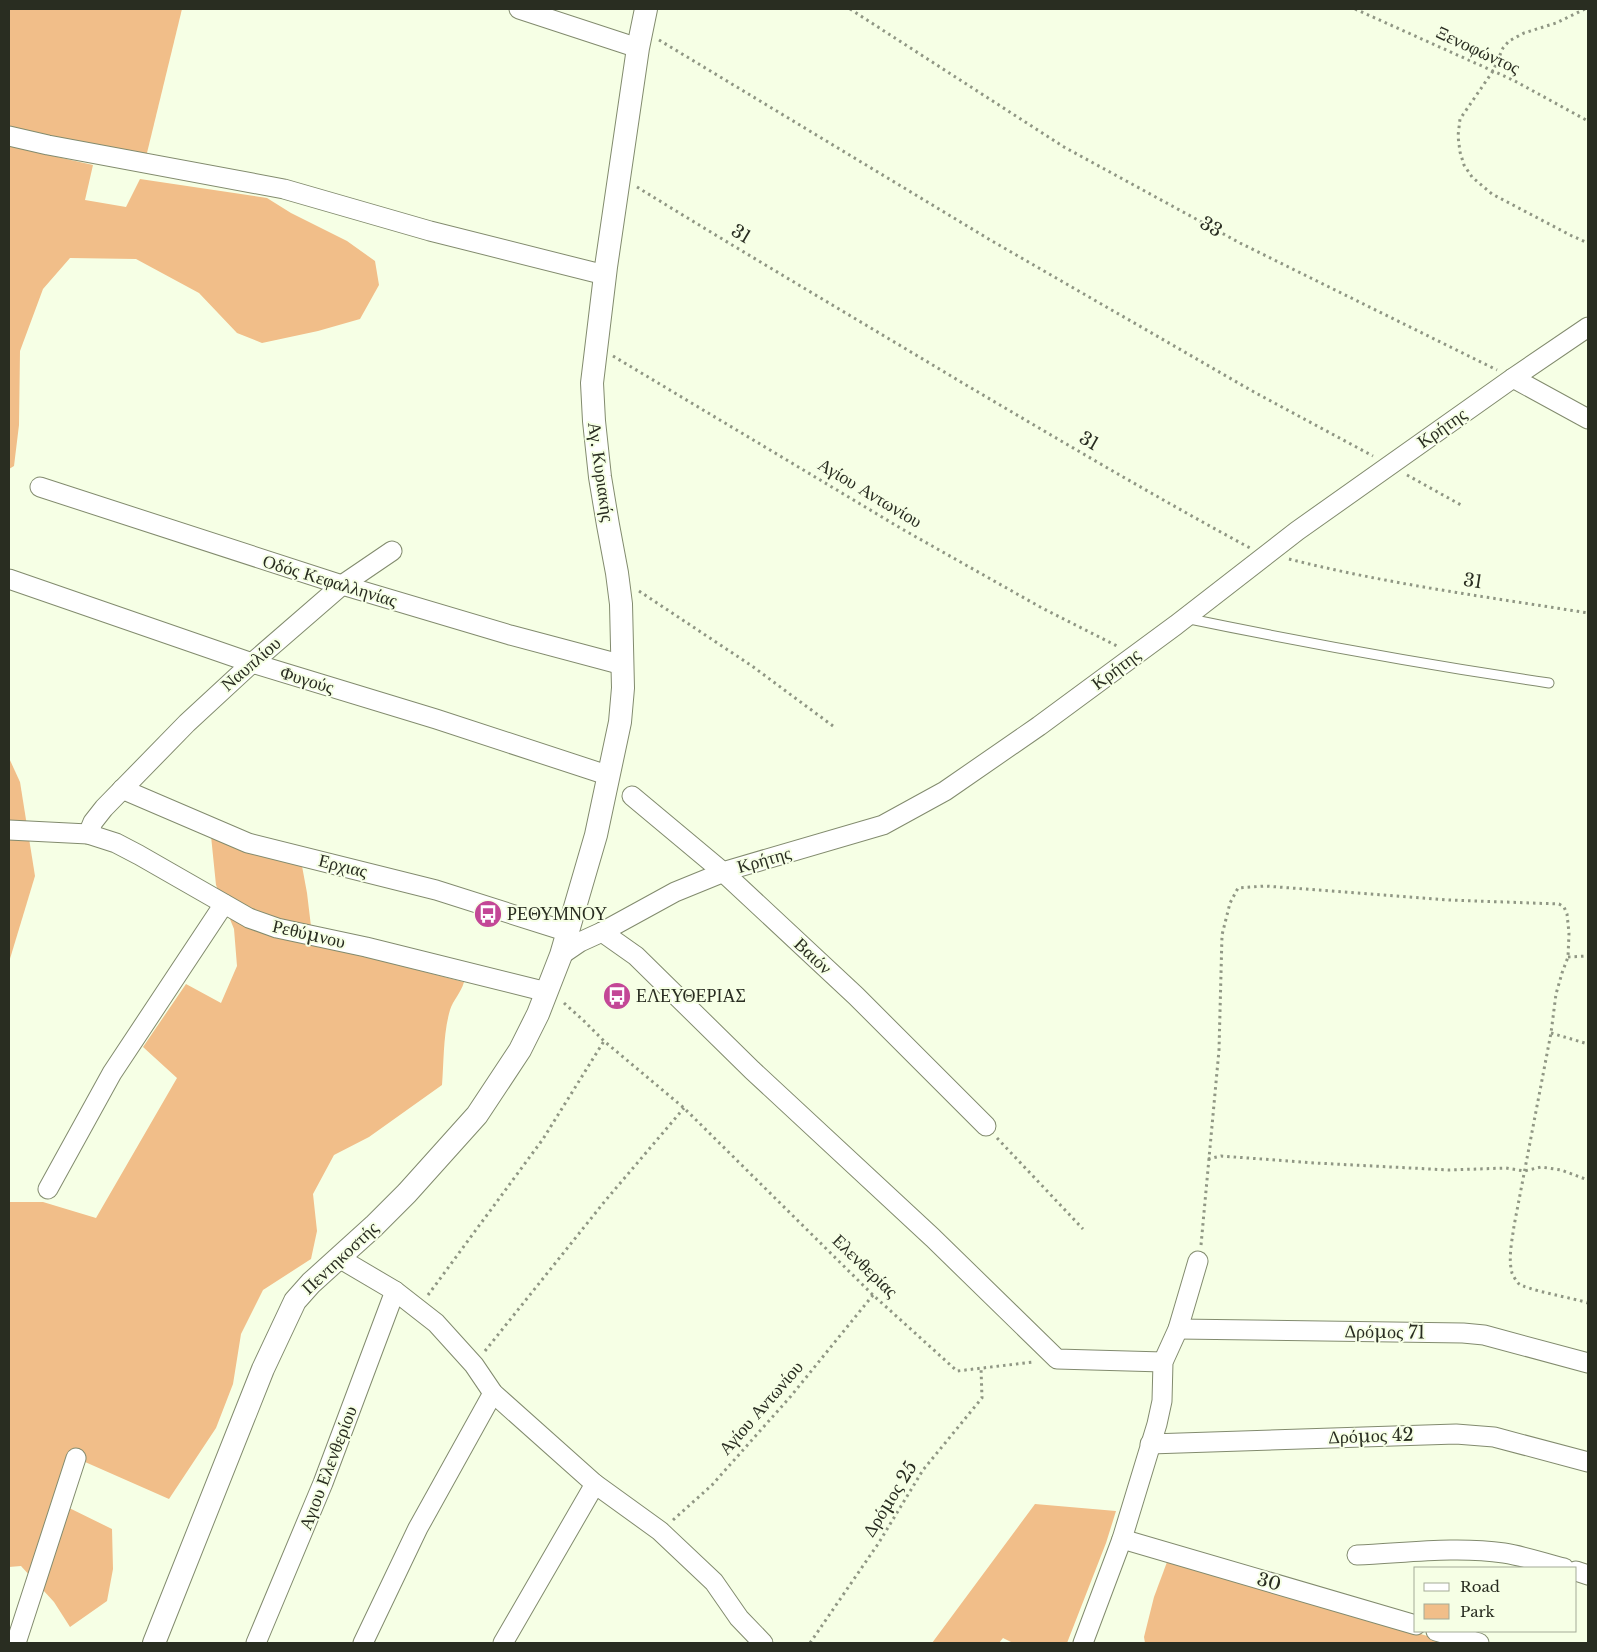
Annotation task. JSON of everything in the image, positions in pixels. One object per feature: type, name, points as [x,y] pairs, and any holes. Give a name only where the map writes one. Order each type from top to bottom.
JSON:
[{"type":"street","points":[[519,9],[640,40]]},
{"type":"street","name":"Αγ. Κυριακής","points":[[568,932],[596,835],[620,722],[623,688],[619,586],[608,525],[594,421],[592,383],[604,275],[646,9]]},
{"type":"street","points":[[9,136],[284,189],[430,231],[604,275]]},
{"type":"street","name":"Κρήτης","points":[[561,955],[580,942],[675,892],[723,872],[883,825],[945,791],[1135,656],[1297,531],[1588,327]]},
{"type":"street","points":[[1513,378],[1588,419]]},
{"type":"street","name":"Οδός Κεφαλληνίας","points":[[40,487],[342,585],[510,635],[623,665]]},
{"type":"street","name":"Ναυπλίου","points":[[88,834],[93,822],[104,808],[186,723],[342,585],[392,551]]},
{"type":"street","name":"Φυγούς","points":[[9,580],[252,663],[436,719],[607,776]]},
{"type":"street","name":"Ερχιας","points":[[122,790],[248,843],[436,890],[568,932]]},
{"type":"street","name":"Βαιόν","points":[[632,796],[723,872],[856,996],[986,1126]]},
{"type":"street","name":"Ρεθύμνου","points":[[9,830],[88,834],[116,843],[249,918],[277,928],[366,947],[548,992]]},
{"type":"street","points":[[48,1189],[112,1073],[224,904]]},
{"type":"street","name":"Πεντηκοστής","points":[[154,1643],[263,1369],[295,1301],[311,1282],[407,1193],[477,1115],[520,1050],[538,1014],[548,992],[568,932]]},
{"type":"street","points":[[602,932],[636,956],[752,1070],[933,1238],[1057,1359],[1163,1362]]},
{"type":"street","points":[[339,1258],[395,1291],[436,1323],[474,1365],[493,1393],[595,1484],[660,1531],[714,1582],[739,1618],[763,1643]]},
{"type":"street","points":[[1083,1643],[1122,1539],[1162,1402],[1163,1362],[1178,1329],[1198,1261]]},
{"type":"street","name":"Αγιου Ελενθερίου","points":[[256,1643],[323,1483],[395,1291]]},
{"type":"street","name":"Δρόμος 71","points":[[1178,1329],[1484,1334],[1588,1363]]},
{"type":"street","points":[[363,1643],[418,1528],[493,1393]]},
{"type":"street","name":"Δρόμος 42","points":[[1150,1444],[1456,1434],[1494,1437],[1588,1462]]},
{"type":"street","points":[[16,1643],[76,1458]]},
{"type":"street","points":[[503,1643],[595,1484]]},
{"type":"street","name":"30","points":[[1122,1539],[1414,1624]]},
{"type":"street","points":[[1357,1555],[1481,1550],[1506,1553],[1560,1567]]},
{"type":"street","points":[[1438,1632],[1454,1640],[1479,1643]]},
{"type":"lane","points":[[1185,618],[1273,637],[1549,684]]},
{"type":"path","name":"33","points":[[850,9],[1064,146],[1240,243],[1513,378]]},
{"type":"path","name":"Ξενοφώντος","points":[[1355,9],[1494,71],[1588,121]]},
{"type":"path","points":[[1585,9],[1556,23],[1524,33],[1509,41],[1503,48],[1494,71],[1460,119],[1458,136],[1464,165],[1472,177],[1492,194],[1588,243]]},
{"type":"path","points":[[640,40],[658,40],[1000,246],[1254,392],[1461,505]]},
{"type":"path","name":"31","points":[[619,176],[1005,408],[1176,508],[1265,556],[1288,559],[1391,582],[1588,613]]},
{"type":"path","name":"Αγίου Αντωνίου","points":[[596,346],[910,534],[1042,608],[1135,656]]},
{"type":"path","points":[[619,586],[636,590],[682,620],[752,666],[833,726]]},
{"type":"path","points":[[1198,1261],[1202,1238],[1219,1050],[1222,935],[1230,902],[1238,888],[1265,886],[1449,900],[1559,904],[1564,907],[1567,914],[1569,933],[1568,957],[1556,994],[1551,1033],[1514,1226],[1511,1256],[1512,1274],[1518,1284],[1576,1298],[1588,1303]]},
{"type":"path","points":[[1568,957],[1588,956]]},
{"type":"path","name":"Ελενθερίας","points":[[548,992],[584,1020],[604,1041],[684,1108],[873,1294],[957,1371],[1057,1359]]},
{"type":"path","points":[[1551,1033],[1588,1044]]},
{"type":"path","points":[[418,1309],[543,1139],[604,1041]]},
{"type":"path","points":[[474,1365],[605,1201],[684,1108]]},
{"type":"path","points":[[986,1126],[1083,1229]]},
{"type":"path","points":[[1208,1159],[1221,1156],[1439,1169],[1506,1168],[1524,1171],[1541,1167],[1561,1170],[1588,1180]]},
{"type":"path","name":"Αγίου Αντωνίου","points":[[660,1531],[712,1485],[791,1396],[873,1294]]},
{"type":"path","name":"Δρόμος 25","points":[[810,1643],[878,1544],[923,1470],[982,1398],[981,1368]]},
{"type":"green space","points":[[9,9],[182,9],[146,157],[9,126]]},
{"type":"green space","points":[[9,146],[93,165],[85,200],[126,207],[140,179],[267,198],[291,213],[347,241],[375,261],[379,285],[360,319],[318,331],[262,343],[237,333],[199,293],[136,259],[70,258],[43,289],[20,351],[19,425],[14,466],[9,469]]},
{"type":"green space","points":[[9,758],[20,782],[35,876],[9,962]]},
{"type":"green space","points":[[211,836],[302,866],[313,943],[464,982],[451,1006],[448,1019],[442,1085],[369,1137],[334,1155],[313,1194],[317,1231],[311,1259],[263,1290],[241,1334],[233,1384],[216,1428],[169,1499],[76,1458],[57,1502],[112,1529],[113,1569],[107,1601],[70,1627],[54,1602],[21,1566],[9,1567],[9,1202],[43,1202],[96,1218],[177,1078],[143,1047],[186,984],[221,1003],[237,966],[234,929],[216,885]]},
{"type":"green space","points":[[1035,1504],[1116,1511],[1106,1543],[1067,1643],[1013,1643],[1003,1638],[999,1643],[932,1643]]},
{"type":"green space","points":[[1167,1562],[1431,1637],[1439,1643],[1145,1643],[1144,1637],[1154,1597]]},
{"type":"place","name":"ΡΕΘΥΜΝΟΥ","points":[[488,914]]},
{"type":"place","name":"ΕΛΕΥΘΕΡΙΑΣ","points":[[617,996]]}]
